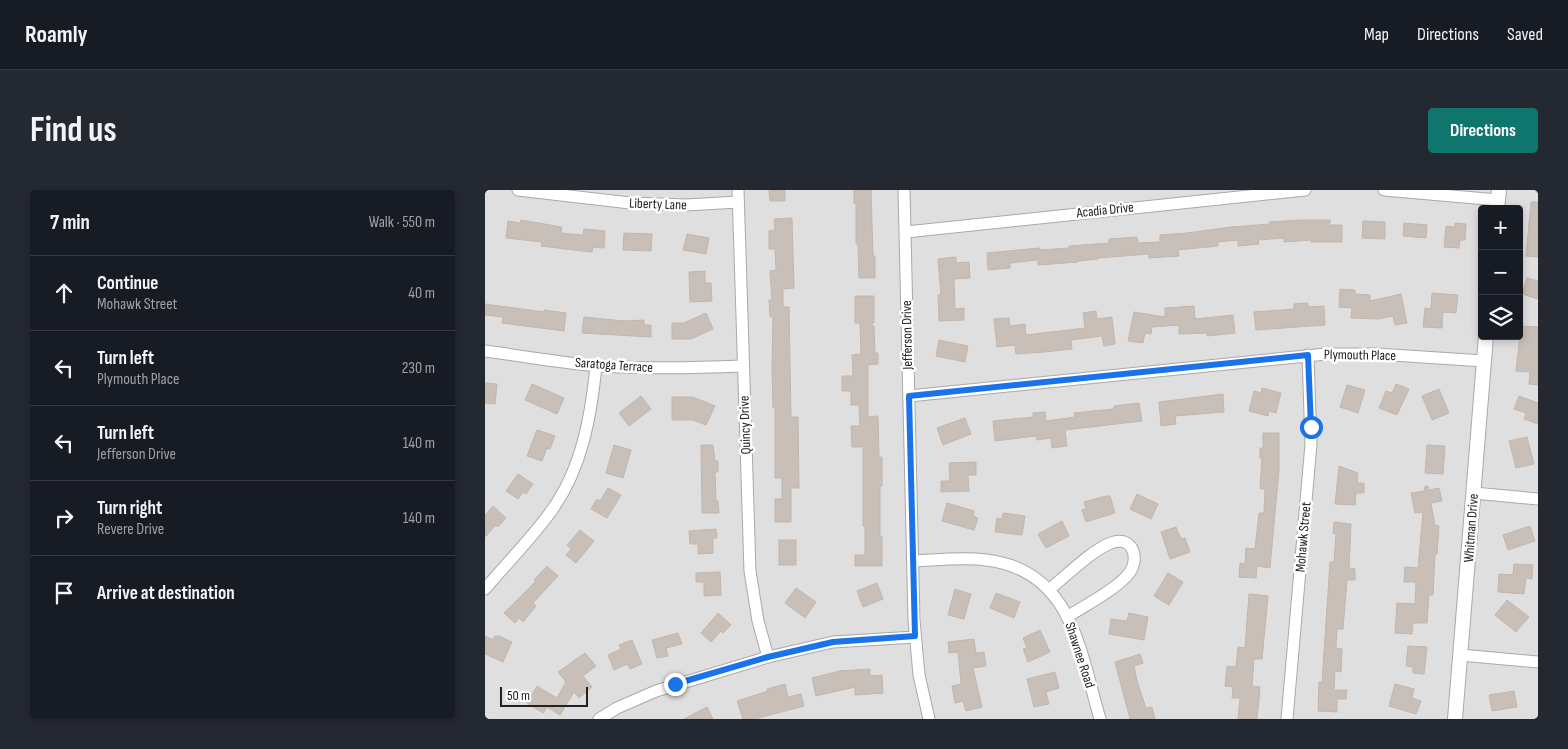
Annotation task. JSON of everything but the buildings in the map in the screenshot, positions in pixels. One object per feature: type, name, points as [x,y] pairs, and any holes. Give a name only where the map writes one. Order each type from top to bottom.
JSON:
[{"type":"street","name":"Liberty Lane","points":[[518,190],[630,203],[687,205],[739,202]]},
{"type":"street","name":"Quincy Drive","points":[[738,190],[750,571],[758,621],[768,657]]},
{"type":"street","name":"Jefferson Drive","points":[[904,190],[915,636],[919,675],[929,719]]},
{"type":"street","name":"Acadia Drive","points":[[905,232],[1305,190]]},
{"type":"street","points":[[1384,190],[1498,200]]},
{"type":"street","name":"Whitman Drive","points":[[1455,719],[1486,340]]},
{"type":"street","name":"Saratoga Terrace","points":[[485,351],[597,366],[674,368],[743,366]]},
{"type":"street","name":"Plymouth Place","points":[[909,396],[1308,355],[1377,354],[1483,361]]},
{"type":"street","name":"Mohawk Street","points":[[1287,719],[1311,444],[1308,355]]},
{"type":"street","points":[[485,589],[552,510],[567,484],[587,430],[593,402],[597,366]]},
{"type":"street","points":[[1473,493],[1538,499]]},
{"type":"street","points":[[1050,589],[1105,546],[1120,541],[1132,546],[1135,552],[1135,559],[1129,574],[1114,587],[1067,617]]},
{"type":"street","name":"Shawnee Road","points":[[913,561],[977,559],[996,561],[1026,572],[1050,589],[1062,606],[1075,635],[1100,719]]},
{"type":"street","points":[[599,719],[655,690],[768,657],[833,642],[915,636]]},
{"type":"street","points":[[1461,655],[1538,662]]},
{"type":"shaded area","points":[[485,190],[1538,190],[1538,719],[485,719]]},
{"type":"route","points":[[675,684],[768,657],[833,642],[915,636],[909,396],[1308,355],[1311,427]]}]
